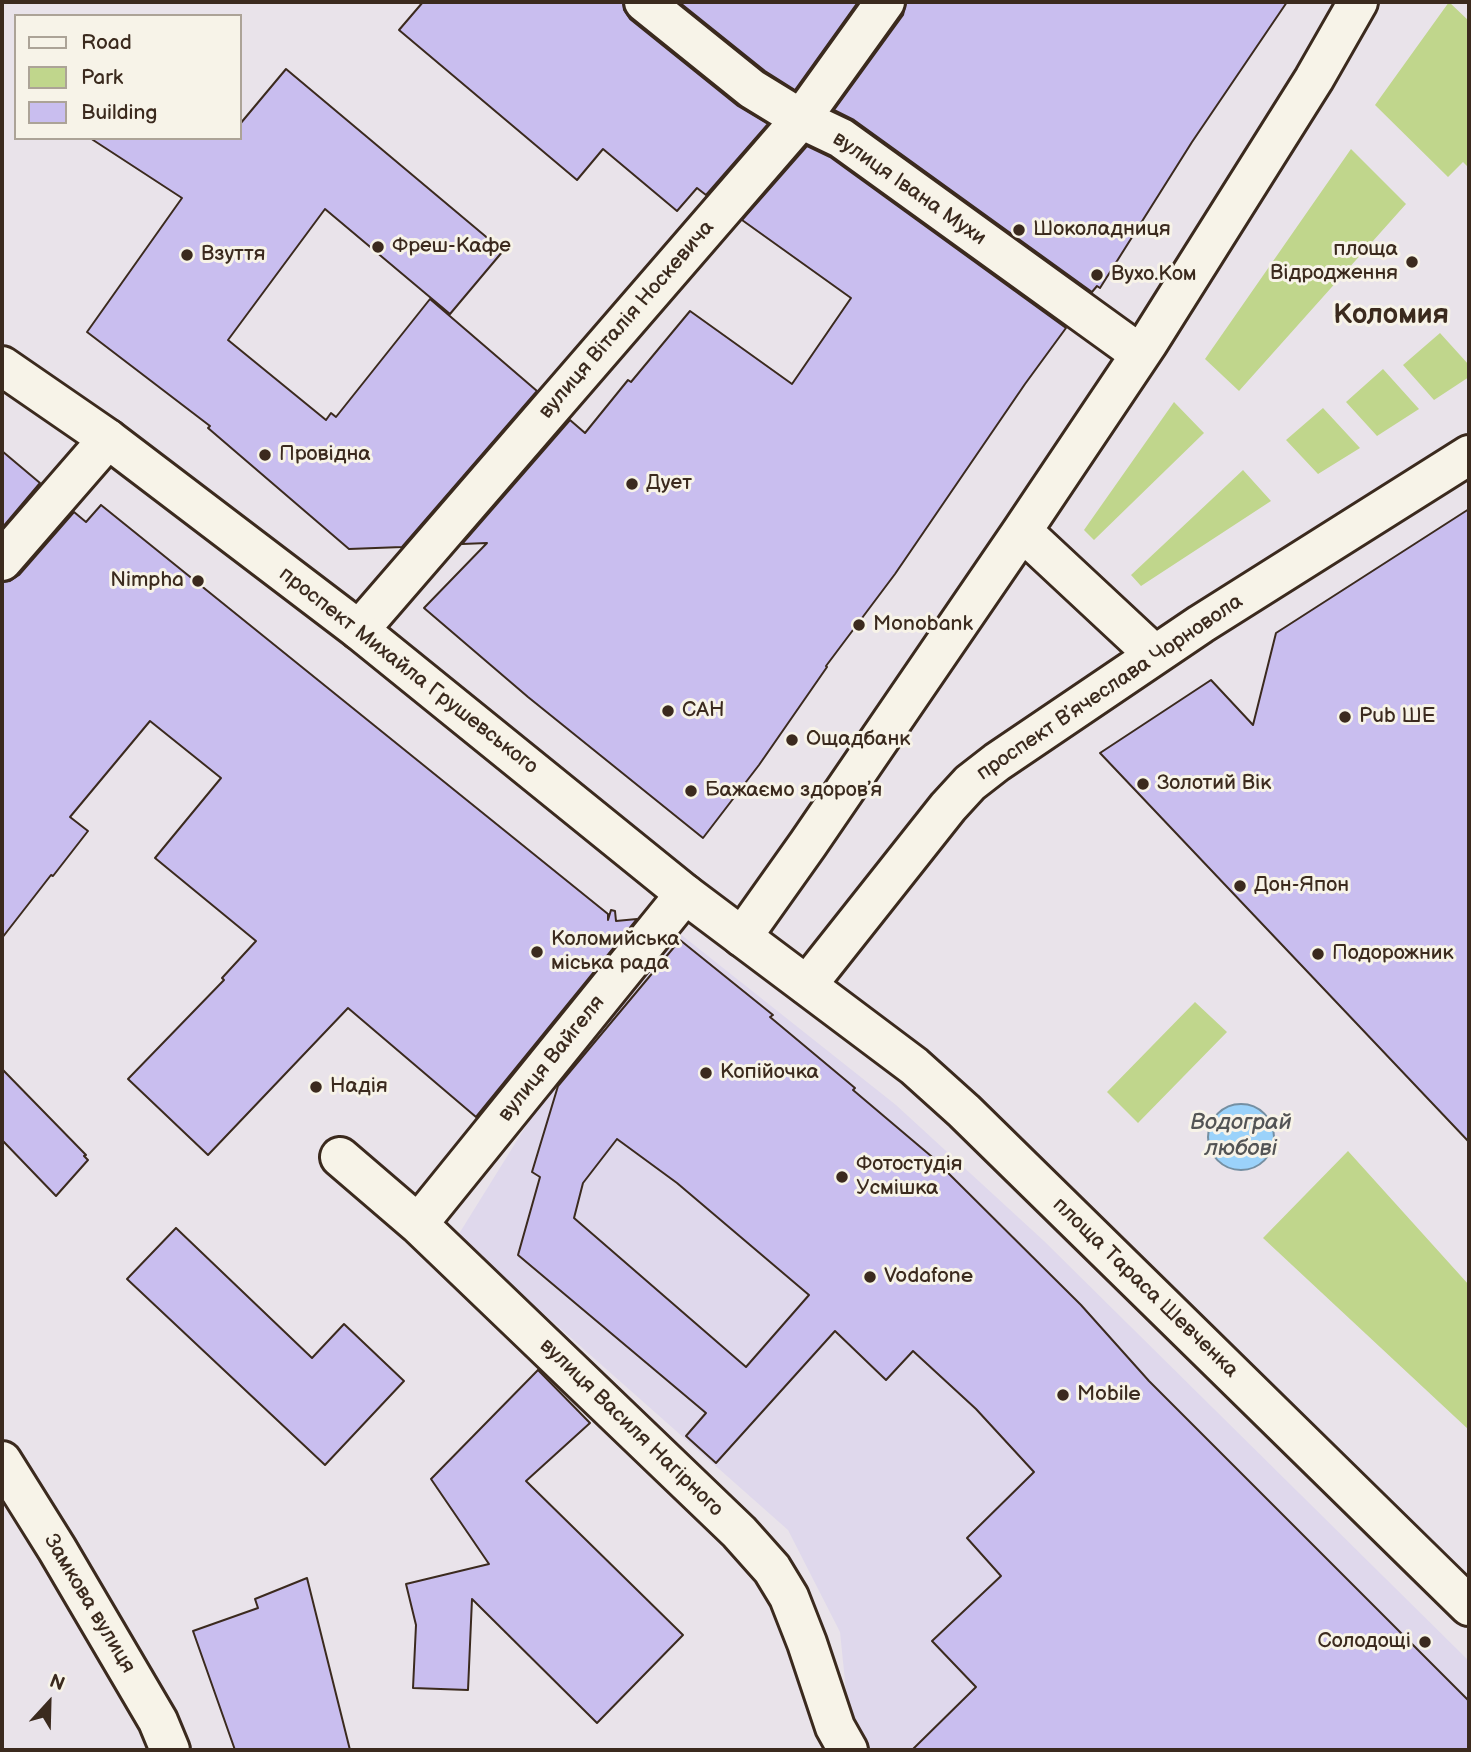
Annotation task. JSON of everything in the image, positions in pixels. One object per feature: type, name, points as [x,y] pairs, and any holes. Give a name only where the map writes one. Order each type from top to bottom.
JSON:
[{"type":"street","name":"вулиця Івана Мухи","points":[[644,2],[752,89],[801,119],[841,138],[1140,354]]},
{"type":"street","name":"вулиця Віталія Носкевича","points":[[359,630],[801,119],[885,2]]},
{"type":"street","points":[[742,937],[1022,531],[1140,354],[1314,79],[1358,2]]},
{"type":"street","name":"проспект Михайла Грушевського","points":[[2,366],[108,439],[359,630],[685,894],[807,985]]},
{"type":"street","points":[[2,561],[108,439]]},
{"type":"street","name":"проспект Вʼячеслава Чорновола","points":[[807,985],[970,783],[1155,655],[1469,455]]},
{"type":"street","points":[[1022,531],[1155,655]]},
{"type":"street","name":"вулиця Вайгеля","points":[[418,1224],[685,894]]},
{"type":"street","name":"площа Тараса Шевченка","points":[[807,985],[914,1066],[964,1111],[1469,1606]]},
{"type":"street","name":"вулиця Василя Нагірного","points":[[340,1157],[418,1224],[729,1522],[772,1569],[789,1597],[835,1727],[848,1750]]},
{"type":"street","name":"Замкова вулиця","points":[[2,1461],[158,1721],[170,1750]]},
{"type":"shaded area","points":[[679,933],[896,1105],[1044,1241],[1469,1661],[1469,1750],[852,1750],[840,1632],[788,1530],[457,1237],[557,1076]]},
{"type":"green space","points":[[1449,2],[1469,21],[1469,168],[1463,162],[1448,177],[1375,105]]},
{"type":"green space","points":[[1351,149],[1406,204],[1239,391],[1205,359]]},
{"type":"green space","points":[[1440,333],[1469,365],[1469,377],[1434,400],[1403,365]]},
{"type":"green space","points":[[1383,369],[1419,409],[1377,436],[1346,402]]},
{"type":"green space","points":[[1174,402],[1204,433],[1094,540],[1084,530]]},
{"type":"green space","points":[[1323,408],[1360,448],[1318,474],[1286,440]]},
{"type":"green space","points":[[1243,470],[1271,501],[1141,586],[1131,575]]},
{"type":"green space","points":[[1195,1002],[1227,1032],[1138,1123],[1107,1092]]},
{"type":"green space","points":[[1348,1151],[1469,1285],[1469,1430],[1263,1238]]},
{"type":"water","name":"Водограй любові","points":[[1235,1104],[1247,1104],[1259,1109],[1269,1119],[1274,1137],[1272,1150],[1259,1165],[1247,1170],[1235,1170],[1223,1165],[1213,1155],[1208,1143],[1208,1131],[1213,1119],[1223,1109]]},
{"type":"building","points":[[423,2],[623,2],[624,10],[630,19],[738,106],[768,124],[706,195],[697,188],[677,211],[603,149],[577,180],[399,30]]},
{"type":"building","points":[[679,2],[858,2],[795,90],[765,71]]},
{"type":"building","points":[[906,2],[1287,2],[1192,142],[1100,288],[1097,286],[1092,292],[854,120],[834,110],[903,15]]},
{"type":"building","points":[[286,69],[503,251],[450,314],[325,209],[228,340],[326,420],[331,413],[336,417],[430,299],[537,391],[402,547],[349,549],[208,428],[210,426],[87,332],[182,198],[93,140],[242,140],[242,122]]},
{"type":"building","points":[[807,146],[830,157],[1066,328],[895,574],[826,666],[759,765],[703,838],[528,697],[424,608],[487,543],[462,544],[570,420],[585,433],[690,311],[792,384],[851,298],[742,220]]},
{"type":"building","points":[[2,451],[40,483],[2,528]]},
{"type":"building","points":[[101,505],[608,914],[608,920],[611,910],[615,911],[616,921],[637,919],[476,1117],[348,1008],[208,1155],[128,1079],[224,980],[222,978],[256,941],[155,858],[221,778],[150,721],[70,817],[88,831],[2,938],[2,582],[10,581],[19,575],[74,512],[86,522]]},
{"type":"building","points":[[1469,509],[1469,1142],[1100,753],[1211,680],[1253,725],[1276,633]]},
{"type":"building","points":[[680,940],[773,1015],[770,1017],[931,1156],[1081,1305],[1149,1381],[1469,1701],[1469,1750],[912,1750],[976,1687],[932,1641],[1001,1576],[967,1538],[1034,1472],[976,1409],[913,1351],[886,1380],[835,1331],[716,1463],[686,1436],[706,1413],[518,1255],[540,1177],[532,1172],[558,1086]],"holes":[[[617,1139],[677,1183],[809,1295],[746,1367],[574,1218],[583,1183]]]},
{"type":"building","points":[[2,1069],[86,1155],[84,1156],[88,1160],[56,1196],[2,1140]]},
{"type":"building","points":[[176,1228],[312,1358],[344,1324],[404,1381],[325,1465],[127,1279]]},
{"type":"building","points":[[538,1370],[590,1423],[526,1481],[683,1635],[597,1723],[472,1599],[468,1690],[413,1688],[416,1625],[406,1584],[489,1564],[431,1479]]},
{"type":"building","points":[[307,1578],[350,1750],[235,1750],[193,1631],[258,1608],[255,1599]]},
{"type":"place","name":"Шоколадниця","points":[[1019,230]]},
{"type":"place","name":"Фреш-Кафе","points":[[378,247]]},
{"type":"place","name":"Взуття","points":[[187,255]]},
{"type":"place","name":"площа Відродження","points":[[1412,262]]},
{"type":"place","name":"Вухо.Ком","points":[[1097,275]]},
{"type":"place","name":"Провідна","points":[[265,455]]},
{"type":"place","name":"Дует","points":[[632,484]]},
{"type":"place","name":"Nimpha","points":[[198,581]]},
{"type":"place","name":"Monobank","points":[[859,625]]},
{"type":"place","name":"САН","points":[[668,711]]},
{"type":"place","name":"Pub ШЕ","points":[[1345,717]]},
{"type":"place","name":"Ощадбанк","points":[[792,740]]},
{"type":"place","name":"Золотий Вік","points":[[1143,784]]},
{"type":"place","name":"Бажаємо здоровʼя","points":[[691,791]]},
{"type":"place","name":"Дон-Япон","points":[[1240,886]]},
{"type":"place","name":"Коломийська міська рада","points":[[537,952]]},
{"type":"place","name":"Подорожник","points":[[1318,954]]},
{"type":"place","name":"Копійочка","points":[[706,1073]]},
{"type":"place","name":"Надія","points":[[316,1087]]},
{"type":"place","name":"Фотостудія Усмішка","points":[[842,1177]]},
{"type":"place","name":"Vodafone","points":[[870,1277]]},
{"type":"place","name":"Mobile","points":[[1063,1395]]},
{"type":"place","name":"Солодощі","points":[[1425,1642]]},
{"type":"district","name":"Коломия","points":[[1391,316]]}]
